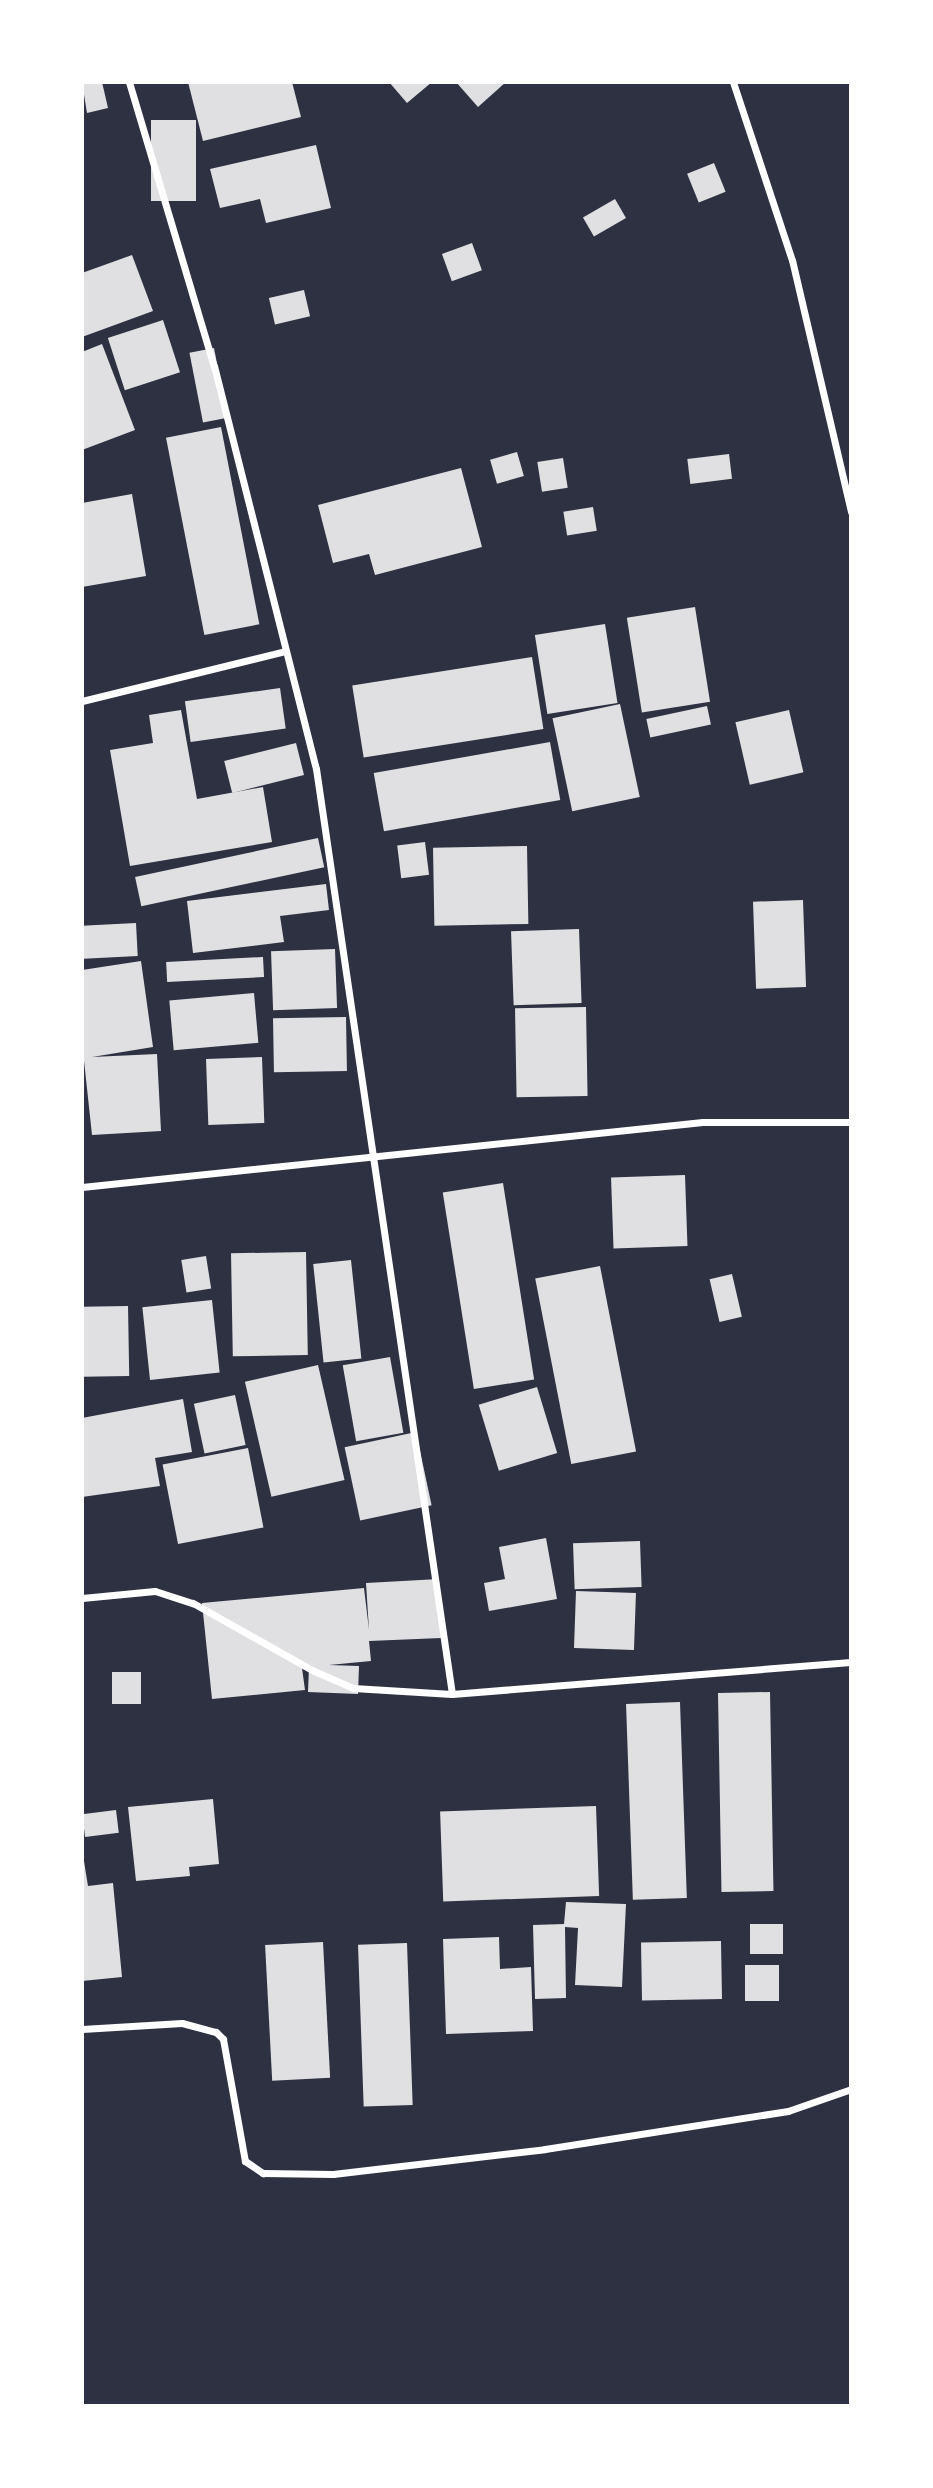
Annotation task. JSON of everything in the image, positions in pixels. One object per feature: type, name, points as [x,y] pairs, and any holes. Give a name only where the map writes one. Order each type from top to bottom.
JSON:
[{"type":"street","points":[[129,82],[214,367],[316,769],[453,1694]]},
{"type":"street","points":[[733,82],[793,260],[851,512]]},
{"type":"street","points":[[82,701],[285,651]]},
{"type":"street","points":[[82,1186],[372,1153],[703,1122],[851,1122]]},
{"type":"street","points":[[82,1598],[155,1591],[193,1603],[312,1670],[353,1688],[453,1694],[851,1662]]},
{"type":"street","points":[[82,2029],[182,2023],[216,2032],[223,2039],[245,2161],[263,2173],[333,2174],[545,2149],[788,2111],[851,2090]]},
{"type":"building","points":[[82,82],[102,82],[108,108],[87,113]]},
{"type":"building","points":[[188,82],[292,82],[301,117],[203,141]]},
{"type":"building","points":[[389,82],[432,82],[407,103]]},
{"type":"building","points":[[456,82],[506,82],[478,107]]},
{"type":"building","points":[[151,120],[196,120],[196,201],[151,201]]},
{"type":"building","points":[[316,145],[331,208],[266,223],[260,199],[220,208],[210,169]]},
{"type":"building","points":[[714,163],[726,192],[699,203],[687,174]]},
{"type":"building","points":[[615,199],[626,218],[594,237],[583,218]]},
{"type":"building","points":[[472,243],[482,270],[452,281],[442,254]]},
{"type":"building","points":[[132,255],[153,311],[82,337],[82,273]]},
{"type":"building","points":[[304,290],[310,316],[275,324],[269,298]]},
{"type":"building","points":[[163,320],[180,372],[125,390],[108,338]]},
{"type":"building","points":[[102,344],[135,430],[82,450],[82,352]]},
{"type":"building","points":[[214,348],[228,418],[203,422],[189,353]]},
{"type":"building","points":[[221,427],[259,624],[204,635],[166,438]]},
{"type":"building","points":[[517,452],[524,476],[497,484],[490,460]]},
{"type":"building","points":[[729,454],[732,479],[690,484],[687,459]]},
{"type":"building","points":[[563,458],[568,488],[542,492],[537,462]]},
{"type":"building","points":[[461,468],[482,547],[375,575],[369,554],[333,563],[318,505]]},
{"type":"building","points":[[132,494],[146,576],[82,587],[82,503]]},
{"type":"building","points":[[593,507],[597,531],[567,535],[563,512]]},
{"type":"building","points":[[695,607],[710,702],[642,713],[627,618]]},
{"type":"building","points":[[605,624],[618,703],[547,714],[535,635]]},
{"type":"building","points":[[532,657],[543,729],[364,758],[352,685]]},
{"type":"building","points":[[280,688],[286,729],[191,742],[185,701]]},
{"type":"building","points":[[620,704],[640,797],[572,811],[553,718]]},
{"type":"building","points":[[707,706],[711,725],[650,737],[646,719]]},
{"type":"building","points":[[181,710],[197,799],[263,787],[272,842],[130,866],[110,750],[153,743],[149,715]]},
{"type":"building","points":[[789,710],[803,772],[750,785],[735,722]]},
{"type":"building","points":[[550,742],[560,800],[384,831],[374,773]]},
{"type":"building","points":[[296,743],[304,775],[232,793],[224,761]]},
{"type":"building","points":[[318,838],[324,867],[141,906],[135,877]]},
{"type":"building","points":[[425,842],[429,875],[401,878],[397,845]]},
{"type":"building","points":[[527,846],[528,924],[434,926],[433,848]]},
{"type":"building","points":[[326,884],[329,910],[280,916],[284,942],[193,953],[187,901]]},
{"type":"building","points":[[803,900],[806,987],[756,989],[753,902]]},
{"type":"building","points":[[136,923],[138,956],[84,959],[82,926]]},
{"type":"building","points":[[579,929],[582,1003],[514,1005],[511,931]]},
{"type":"building","points":[[335,949],[337,1008],[273,1010],[271,951]]},
{"type":"building","points":[[263,957],[264,977],[167,982],[166,962]]},
{"type":"building","points":[[141,961],[153,1047],[92,1057],[157,1054],[161,1131],[92,1135],[82,1042],[82,970]]},
{"type":"building","points":[[254,993],[258,1043],[174,1050],[169,1000]]},
{"type":"building","points":[[586,1007],[588,1096],[517,1097],[515,1008]]},
{"type":"building","points":[[346,1017],[347,1071],[274,1072],[273,1018]]},
{"type":"building","points":[[262,1057],[264,1123],[208,1125],[206,1059]]},
{"type":"building","points":[[685,1175],[687,1246],[614,1249],[611,1178]]},
{"type":"building","points":[[503,1183],[534,1380],[474,1389],[443,1193]]},
{"type":"building","points":[[306,1252],[308,1355],[233,1356],[231,1253]]},
{"type":"building","points":[[206,1256],[211,1289],[186,1293],[181,1260]]},
{"type":"building","points":[[351,1260],[361,1358],[324,1362],[313,1264]]},
{"type":"building","points":[[600,1266],[636,1452],[571,1464],[535,1279]]},
{"type":"building","points":[[732,1274],[742,1317],[719,1322],[710,1279]]},
{"type":"building","points":[[212,1300],[220,1373],[150,1380],[142,1307]]},
{"type":"building","points":[[128,1306],[129,1376],[83,1377],[82,1307]]},
{"type":"building","points":[[390,1357],[403,1433],[356,1441],[343,1365]]},
{"type":"building","points":[[318,1365],[345,1480],[271,1497],[245,1382]]},
{"type":"building","points":[[537,1387],[557,1453],[499,1471],[479,1405]]},
{"type":"building","points":[[235,1395],[246,1445],[205,1454],[194,1404]]},
{"type":"building","points":[[183,1399],[192,1452],[155,1458],[160,1486],[82,1497],[82,1418]]},
{"type":"building","points":[[416,1432],[432,1505],[360,1521],[345,1447]]},
{"type":"building","points":[[248,1448],[263,1528],[178,1544],[163,1465]]},
{"type":"building","points":[[546,1538],[557,1599],[489,1611],[484,1583],[505,1579],[499,1547]]},
{"type":"building","points":[[640,1541],[642,1587],[575,1589],[573,1543]]},
{"type":"building","points":[[439,1579],[441,1638],[369,1641],[371,1661],[329,1665],[359,1666],[358,1694],[308,1692],[309,1667],[302,1668],[305,1690],[212,1699],[202,1603],[364,1588],[369,1630],[366,1583]]},
{"type":"building","points":[[576,1591],[636,1593],[634,1650],[574,1648]]},
{"type":"building","points":[[112,1672],[141,1672],[141,1704],[112,1704]]},
{"type":"building","points":[[770,1692],[773,1891],[721,1892],[718,1693]]},
{"type":"building","points":[[680,1702],[687,1898],[633,1900],[626,1704]]},
{"type":"building","points":[[213,1799],[219,1864],[189,1867],[190,1876],[136,1881],[128,1807]]},
{"type":"building","points":[[596,1806],[599,1896],[443,1901],[440,1811]]},
{"type":"building","points":[[116,1810],[119,1833],[85,1837],[82,1814]]},
{"type":"building","points":[[82,1849],[88,1886],[113,1883],[122,1977],[82,1981]]},
{"type":"building","points":[[566,1902],[626,1904],[622,1987],[575,1985],[578,1928],[565,1927],[566,1998],[535,1999],[533,1925],[564,1924]]},
{"type":"building","points":[[750,1924],[783,1924],[783,1954],[750,1954]]},
{"type":"building","points":[[499,1937],[500,1969],[531,1967],[533,2031],[446,2034],[443,1939]]},
{"type":"building","points":[[721,1941],[722,1999],[642,2000],[641,1942]]},
{"type":"building","points":[[323,1942],[330,2078],[272,2081],[265,1945]]},
{"type":"building","points":[[407,1943],[413,2105],[364,2107],[358,1945]]},
{"type":"building","points":[[745,1965],[779,1965],[779,2001],[745,2001]]}]
